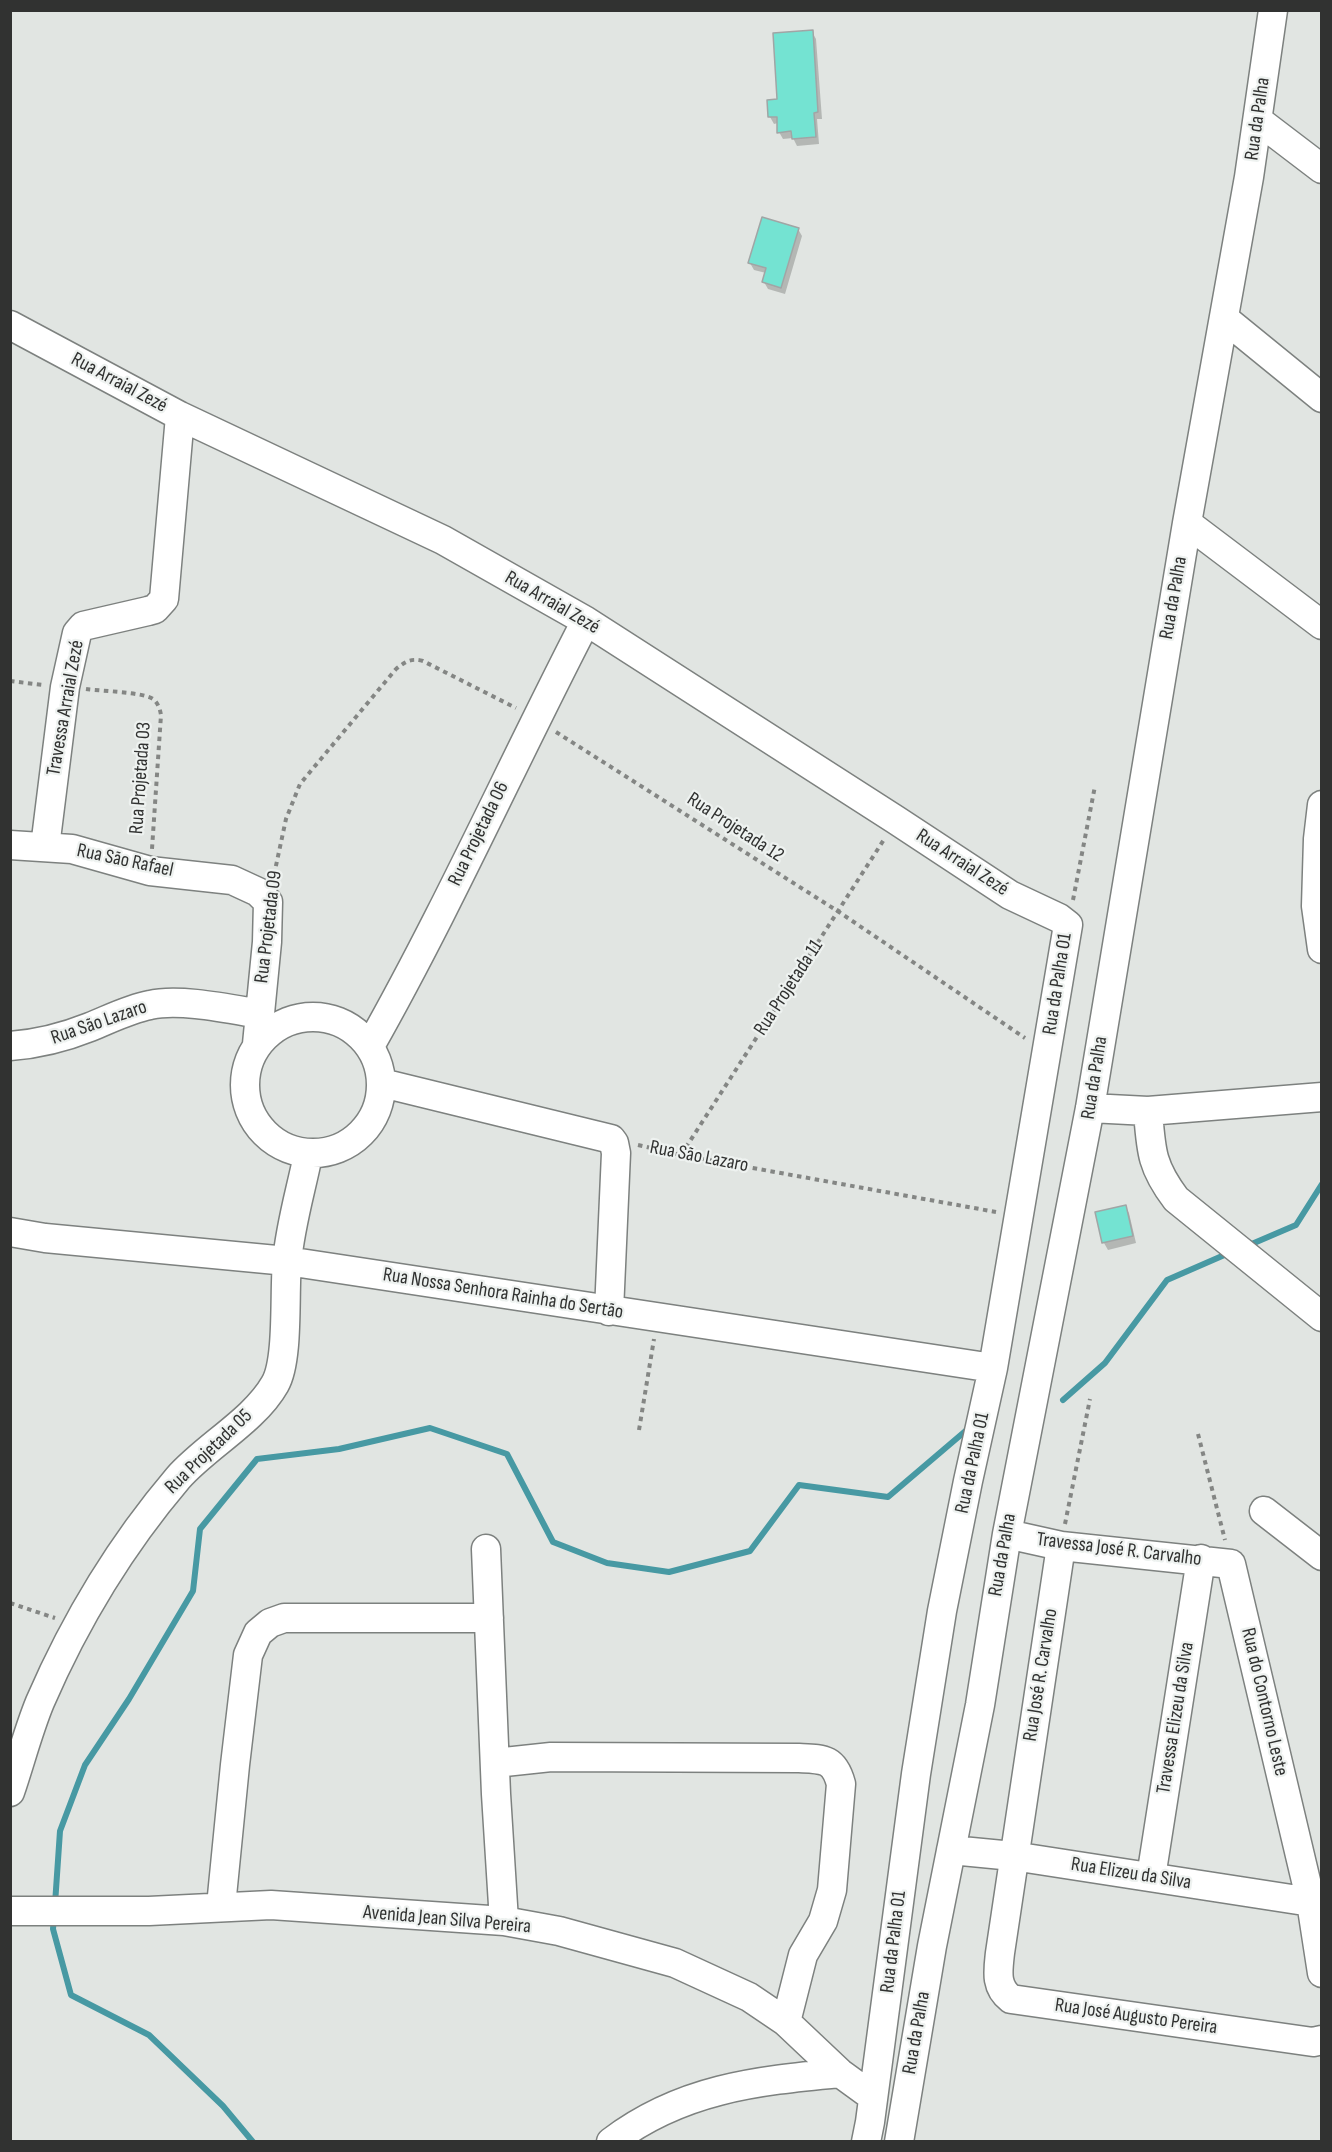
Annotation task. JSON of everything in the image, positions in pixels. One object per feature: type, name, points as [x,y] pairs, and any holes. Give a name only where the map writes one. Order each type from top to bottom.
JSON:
[{"type":"street","name":"Rua da Palha","points":[[899,2142],[932,1946],[980,1705],[1007,1534],[1090,1108],[1187,523],[1259,121],[1273,10]]},
{"type":"street","points":[[1259,121],[1322,169]]},
{"type":"street","points":[[1225,319],[1322,398]]},
{"type":"street","name":"Rua Arraial Zezé","points":[[10,326],[180,416],[443,540],[586,621],[1010,895],[1059,918],[1068,925]]},
{"type":"street","name":"Travessa Arraial Zezé","points":[[45,847],[65,687],[77,633],[83,626],[154,609],[164,599],[180,416]]},
{"type":"street","points":[[1187,523],[1322,625]]},
{"type":"street","name":"Rua Projetada 06","points":[[370,1046],[424,946],[586,621]]},
{"type":"street","points":[[1322,805],[1318,839],[1316,906],[1322,949]]},
{"type":"street","name":"Rua São Rafael","points":[[10,845],[87,852],[150,871],[232,880],[258,892],[268,902]]},
{"type":"street","name":"Rua Projetada 09","points":[[257,1044],[267,942],[268,902]]},
{"type":"street","name":"Rua da Palha 01","points":[[866,2142],[916,1774],[939,1634],[968,1481],[993,1368],[1068,925]]},
{"type":"street","name":"Rua São Lazaro","points":[[10,1046],[48,1041],[89,1028],[135,1008],[154,1004],[212,1006],[260,1014]]},
{"type":"street","points":[[305,1017],[324,1018],[342,1023],[370,1046],[379,1064],[382,1083],[380,1102],[370,1124],[354,1141],[332,1151],[308,1155],[272,1140],[258,1126],[249,1109],[244,1090],[245,1073],[257,1044],[271,1031],[287,1022],[305,1017]]},
{"type":"street","points":[[382,1083],[611,1139],[616,1154],[609,1311]]},
{"type":"street","points":[[1090,1108],[1148,1111],[1322,1096]]},
{"type":"street","points":[[1148,1111],[1152,1154],[1161,1180],[1176,1199],[1322,1317]]},
{"type":"street","name":"Rua Projetada 05","points":[[10,1792],[39,1704],[76,1626],[147,1515],[186,1468],[258,1405],[277,1382],[283,1352],[287,1261],[308,1155]]},
{"type":"street","name":"Rua Nossa Senhora Rainha do Sertão","points":[[10,1232],[45,1238],[287,1261],[993,1368]]},
{"type":"street","points":[[1264,1511],[1322,1556]]},
{"type":"street","name":"Travessa José R. Carvalho","points":[[1007,1534],[1061,1546],[1201,1559],[1231,1564]]},
{"type":"street","name":"Rua José R. Carvalho","points":[[1000,1953],[1061,1546]]},
{"type":"street","points":[[486,1549],[504,1921]]},
{"type":"street","name":"Travessa Elizeu da Silva","points":[[1151,1876],[1201,1559]]},
{"type":"street","name":"Rua do Contorno Leste","points":[[1231,1564],[1311,1902],[1322,1972]]},
{"type":"street","points":[[221,1906],[248,1655],[258,1633],[270,1623],[284,1618],[489,1618]]},
{"type":"street","points":[[495,1763],[551,1757],[788,1758],[824,1759],[832,1765],[838,1773],[841,1784],[832,1890],[822,1921],[803,1955],[786,2022]]},
{"type":"street","name":"Rua Elizeu da Silva","points":[[951,1850],[1013,1856],[1311,1902]]},
{"type":"street","name":"Avenida Jean Silva Pereira","points":[[10,1911],[149,1911],[271,1905],[504,1921],[559,1931],[675,1963],[749,1997],[786,2022],[840,2073],[873,2097]]},
{"type":"street","name":"Rua José Augusto Pereira","points":[[1000,1953],[997,1975],[1000,1988],[1011,1999],[1317,2041]]},
{"type":"street","points":[[611,2142],[661,2110],[705,2093],[768,2080],[840,2073]]},
{"type":"path","name":"Rua Projetada 12","points":[[396,669],[406,661],[414,659],[423,661],[536,718],[839,912],[1047,1053]]},
{"type":"path","name":"Rua Projetada 09","points":[[268,902],[286,819],[300,784],[396,669]]},
{"type":"path","name":"Rua Projetada 03","points":[[144,695],[153,699],[159,707],[161,716],[150,871]]},
{"type":"path","name":"Rua da Palha 01","points":[[1068,925],[1095,786]]},
{"type":"path","name":"Rua Projetada 11","points":[[681,1155],[897,820]]},
{"type":"path","name":"Rua São Lazaro","points":[[611,1139],[681,1155],[1019,1216]]},
{"type":"path","points":[[639,1430],[658,1318]]},
{"type":"path","points":[[1061,1546],[1090,1399]]},
{"type":"path","points":[[1198,1434],[1231,1564]]},
{"type":"path","points":[[10,1603],[76,1626]]},
{"type":"building","points":[[813,30],[818,112],[814,113],[816,137],[792,139],[791,131],[777,133],[777,117],[768,117],[767,100],[777,99],[773,33]]},
{"type":"building","points":[[762,217],[799,228],[781,288],[762,282],[766,268],[748,263]]},
{"type":"building","points":[[1126,1205],[1133,1236],[1102,1243],[1095,1212]]},
{"type":"waterway","points":[[1247,1246],[1296,1225],[1322,1184]]},
{"type":"waterway","points":[[1063,1400],[1105,1363],[1167,1280],[1229,1253]]},
{"type":"waterway","points":[[55,1904],[60,1831],[85,1765],[129,1699],[193,1591],[200,1529],[257,1459],[339,1449],[430,1428],[507,1454],[553,1542],[607,1563],[669,1572],[750,1551],[799,1485],[888,1497],[969,1428]]},
{"type":"waterway","points":[[54,1917],[53,1929],[71,1995],[149,2035],[223,2106],[253,2142]]}]
